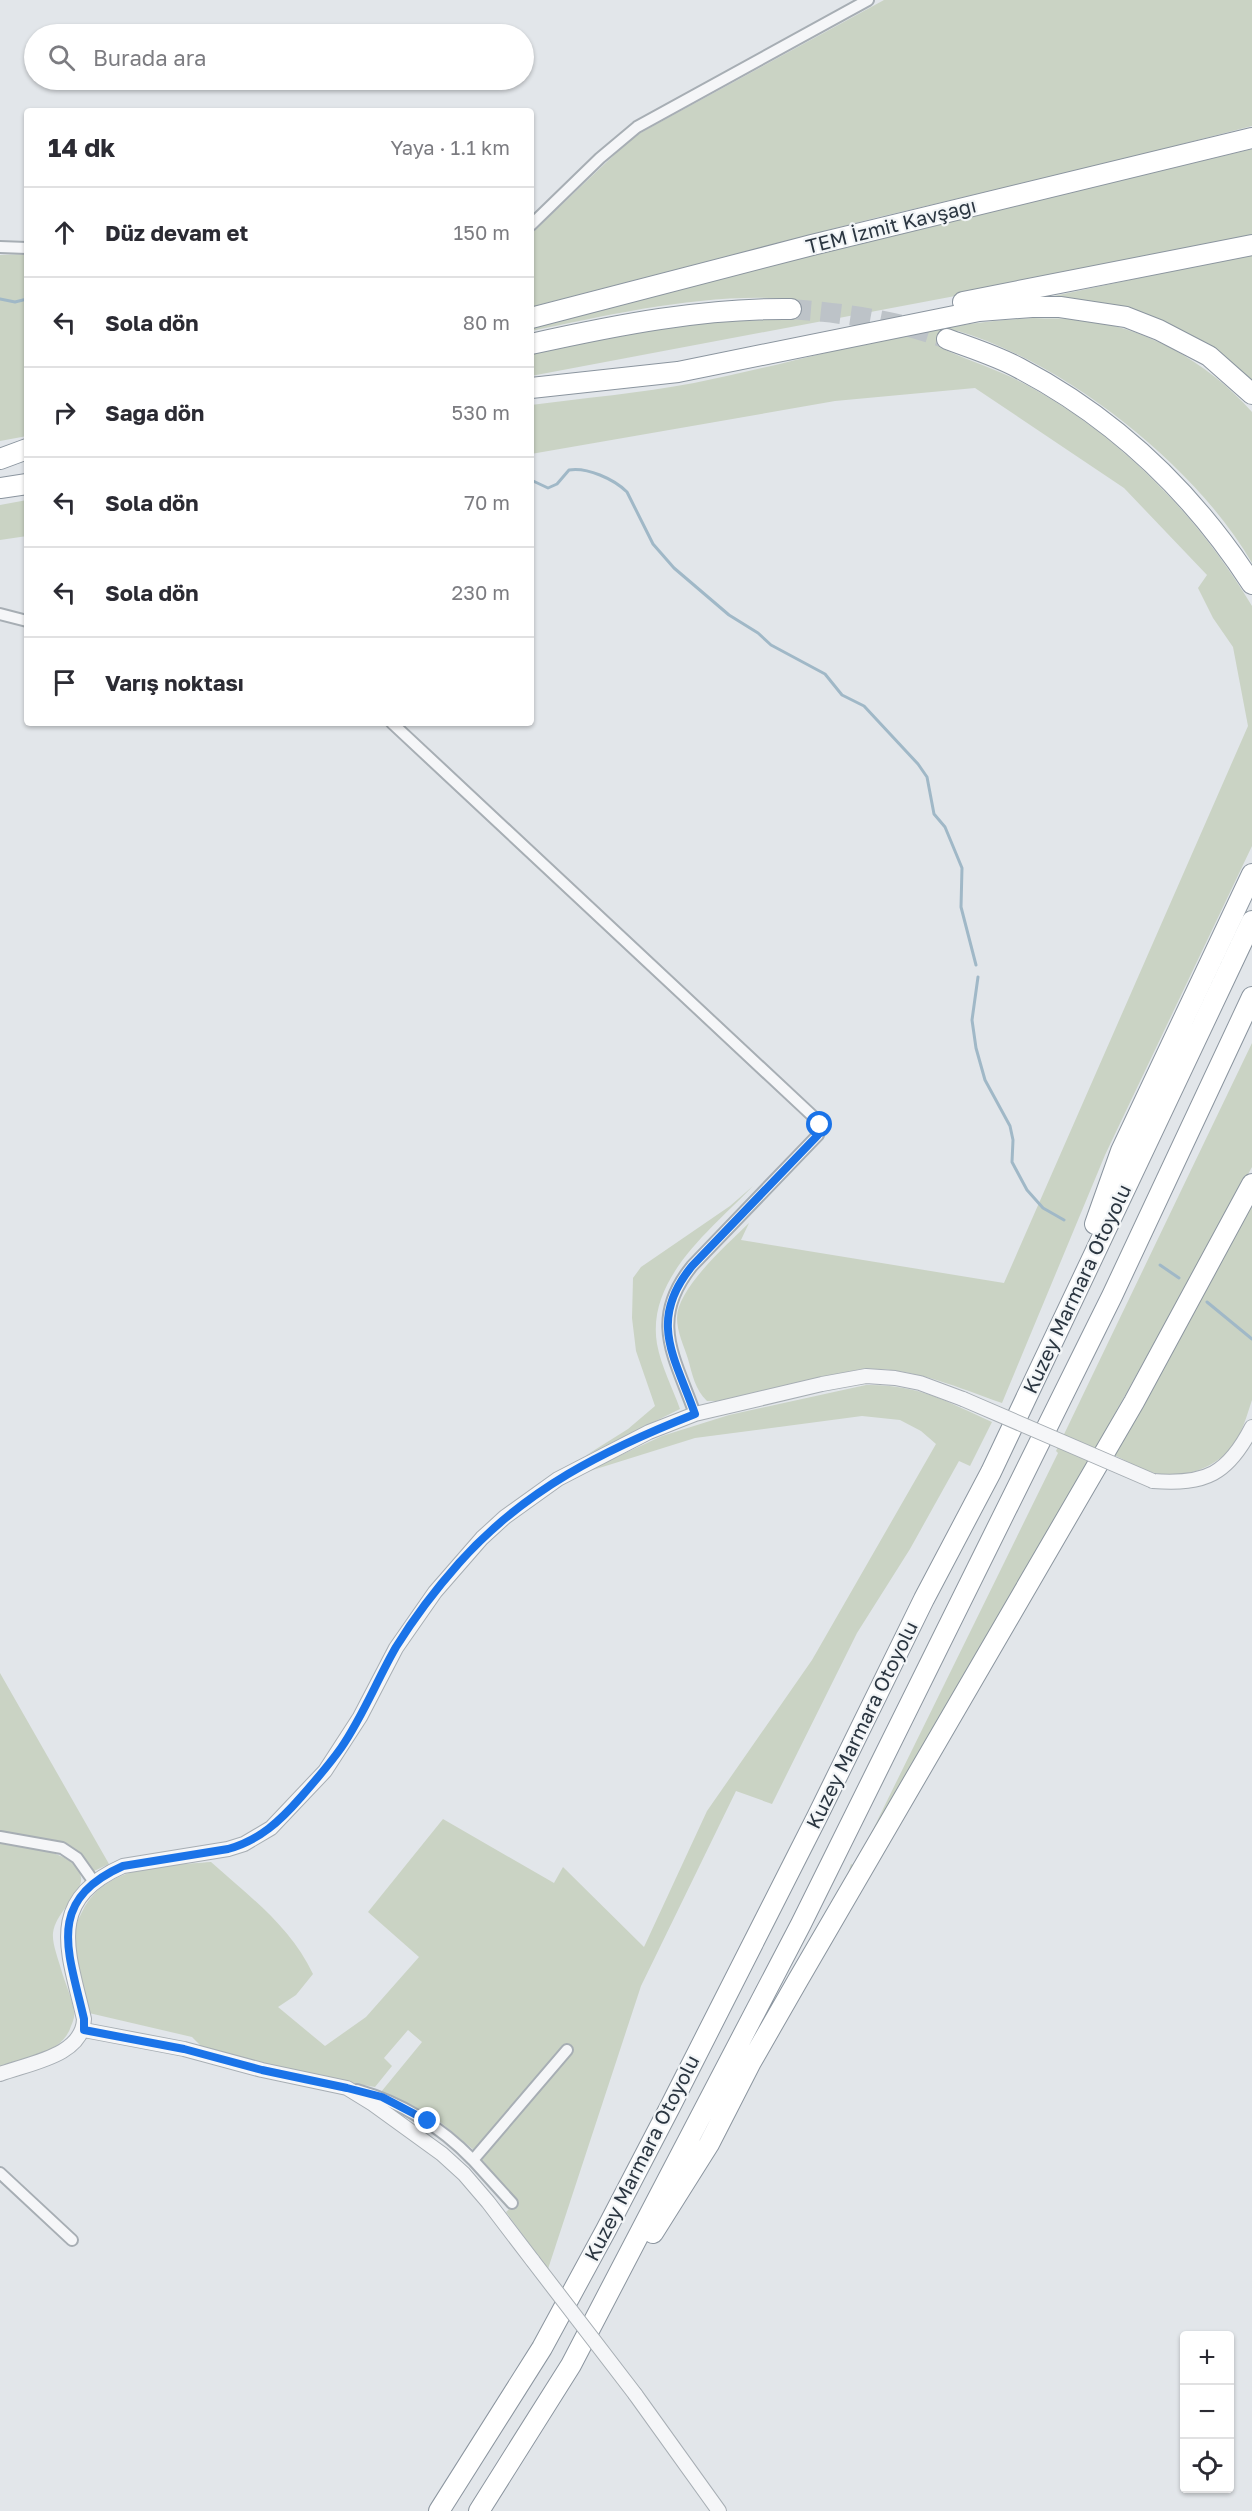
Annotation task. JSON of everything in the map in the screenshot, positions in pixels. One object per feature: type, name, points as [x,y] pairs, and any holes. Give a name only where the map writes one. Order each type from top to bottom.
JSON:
[{"type":"highway","name":"TEM İzmit Kavşağı","points":[[534,317],[824,242],[1252,138]]},
{"type":"highway","points":[[534,387],[1252,245]]},
{"type":"highway","points":[[534,388],[678,372],[979,311],[1060,307],[1117,315],[1159,330],[1209,356],[1252,394]]},
{"type":"highway","points":[[534,343],[635,322],[689,314],[744,309],[790,309]]},
{"type":"highway","points":[[947,339],[1017,367],[1053,387],[1127,440],[1178,487],[1204,517],[1247,576]]},
{"type":"highway","points":[[0,459],[24,450]]},
{"type":"highway","points":[[0,464],[24,459]]},
{"type":"highway","points":[[0,488],[24,484]]},
{"type":"highway","points":[[1060,1323],[1121,1151],[1252,874]]},
{"type":"highway","name":"Kuzey Marmara Otoyolu","points":[[439,2511],[542,2348],[606,2230],[817,1817],[924,1599],[991,1472],[1252,921]]},
{"type":"highway","name":"Kuzey Marmara Otoyolu","points":[[479,2511],[571,2365],[847,1835],[1112,1296],[1252,998]]},
{"type":"highway","points":[[571,2365],[709,2144],[798,1980],[1134,1402],[1252,1185]]},
{"type":"street","points":[[534,222],[600,158],[637,127],[868,0]]},
{"type":"street","points":[[0,247],[24,248]]},
{"type":"street","points":[[0,614],[24,620]]},
{"type":"street","points":[[395,726],[818,1120],[820,1130],[818,1135],[692,1266],[675,1288],[670,1299],[667,1318],[668,1338],[695,1414]]},
{"type":"street","points":[[0,2074],[70,2047],[84,2030],[84,2019],[67,1944],[67,1930],[75,1906],[94,1882],[123,1866],[228,1849],[250,1841],[271,1828],[325,1771],[342,1747],[396,1648],[442,1583],[482,1538],[531,1497],[558,1479],[649,1432],[695,1414],[866,1376],[895,1377],[920,1383],[963,1399],[1153,1481],[1182,1483],[1205,1477],[1226,1465],[1242,1447],[1252,1427]]},
{"type":"street","points":[[0,1837],[62,1848],[76,1858],[94,1882]]},
{"type":"street","points":[[84,2030],[184,2049],[262,2070],[382,2097],[428,2121],[473,2160],[512,2203]]},
{"type":"street","points":[[473,2160],[567,2050]]},
{"type":"street","points":[[347,2088],[374,2104],[442,2154],[482,2195],[635,2394],[719,2511]]},
{"type":"street","points":[[0,2173],[72,2240]]},
{"type":"green space","points":[[884,0],[1252,0],[1252,126],[875,218],[534,306],[534,231],[633,137]]},
{"type":"green space","points":[[1252,149],[1252,235],[971,293],[534,375],[534,351],[688,323],[790,319],[791,299],[759,298],[694,302],[660,306],[534,330],[534,326],[916,229]]},
{"type":"green space","points":[[24,254],[24,437],[0,441],[0,255]]},
{"type":"green space","points":[[1252,254],[1252,381],[1221,355],[1130,310],[1054,296]]},
{"type":"green space","points":[[1034,318],[1075,319],[1125,329],[1149,338],[1195,362],[1235,394],[1252,412],[1252,563],[1228,526],[1198,490],[1163,455],[1084,393],[1042,367],[999,346],[958,331],[939,347],[1011,377],[1048,397],[1083,420],[1116,446],[1148,474],[1177,505],[1204,537],[1252,606],[1252,846],[1105,1155],[1002,1403],[915,1374],[879,1369],[861,1369],[717,1401],[707,1401],[694,1381],[679,1334],[677,1318],[679,1306],[694,1280],[749,1223],[741,1240],[1004,1283],[1248,726],[1233,647],[1213,618],[1198,588],[1207,575],[1124,488],[975,388],[835,401],[534,453],[534,405],[674,387],[905,335],[991,321]]},
{"type":"green space","points":[[24,501],[24,536],[0,540],[0,505]]},
{"type":"green space","points":[[1252,1043],[1252,1167],[1033,1561],[849,1877],[847,1876],[851,1864],[855,1866],[1058,1453],[1056,1451]]},
{"type":"green space","points":[[753,1186],[686,1256],[672,1276],[662,1298],[656,1320],[657,1344],[680,1409],[585,1456],[628,1429],[655,1406],[636,1351],[632,1318],[633,1278],[641,1267],[730,1206]]},
{"type":"green space","points":[[1252,1206],[1252,1400],[1236,1442],[1215,1462],[1193,1472],[1182,1474],[1159,1474],[1114,1455]]},
{"type":"green space","points":[[866,1385],[901,1387],[931,1395],[992,1422],[970,1466],[959,1461],[910,1549],[857,1633],[772,1804],[736,1791],[641,1986],[548,2269],[506,2212],[517,2202],[480,2157],[572,2050],[567,2044],[475,2151],[433,2116],[381,2092],[422,2042],[408,2030],[384,2058],[392,2066],[375,2087],[311,2076],[206,2051],[192,2037],[89,2013],[74,1936],[80,1916],[94,1895],[107,1884],[139,1870],[211,1862],[268,1913],[304,1957],[313,1974],[296,1995],[278,2007],[325,2046],[366,2017],[419,1957],[368,1912],[443,1819],[554,1883],[563,1867],[644,1947],[707,1811],[812,1660],[936,1444],[921,1431],[900,1420],[862,1416],[695,1438],[580,1474],[662,1436],[729,1415]]},
{"type":"green space","points":[[0,1673],[109,1864],[94,1871],[70,1846],[0,1832]]},
{"type":"green space","points":[[0,1843],[37,1848],[65,1858],[75,1865],[80,1874],[80,1885],[58,1919],[53,1933],[53,1942],[73,2007],[74,2016],[71,2026],[67,2035],[52,2049],[0,2069]]},
{"type":"waterway","points":[[0,299],[15,302],[24,300]]},
{"type":"waterway","points":[[534,481],[548,488],[557,484],[569,470],[584,470],[600,475],[622,487],[627,492],[653,544],[674,568],[729,615],[758,633],[771,645],[825,674],[842,695],[864,706],[918,764],[927,777],[934,814],[945,827],[962,868],[961,907],[976,965]]},
{"type":"waterway","points":[[978,977],[972,1020],[976,1048],[985,1080],[1010,1126],[1013,1140],[1012,1162],[1027,1190],[1043,1208],[1064,1220]]},
{"type":"waterway","points":[[1160,1265],[1179,1278]]},
{"type":"waterway","points":[[1207,1302],[1252,1339]]},
{"type":"tunnel","points":[[791,309],[870,318],[947,339]]},
{"type":"route","points":[[428,2121],[382,2097],[262,2070],[184,2049],[84,2030],[84,2019],[67,1944],[70,1917],[80,1898],[94,1882],[123,1866],[228,1849],[256,1838],[271,1828],[285,1816],[325,1771],[360,1717],[396,1648],[416,1618],[457,1565],[482,1538],[505,1517],[558,1479],[649,1432],[695,1414],[668,1338],[667,1318],[670,1299],[681,1279],[692,1266],[818,1135],[820,1125]]}]
